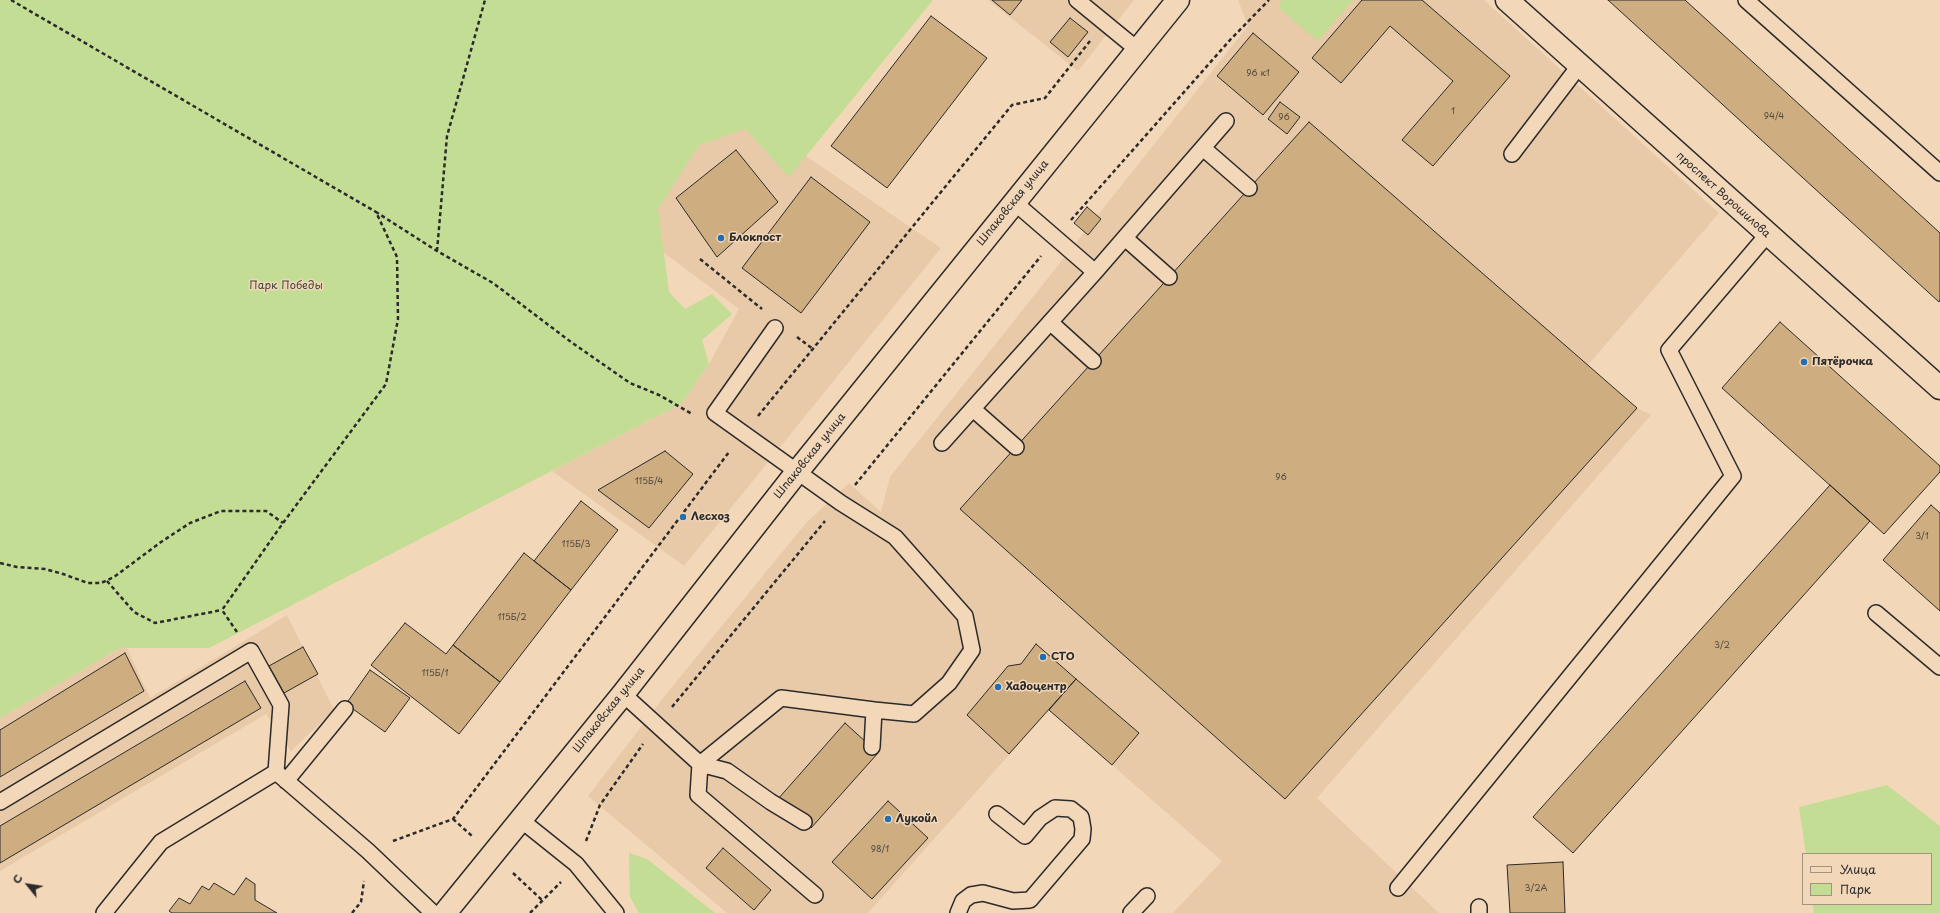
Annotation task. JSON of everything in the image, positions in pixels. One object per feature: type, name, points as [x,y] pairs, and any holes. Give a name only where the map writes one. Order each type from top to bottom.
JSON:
[{"type":"main road","name":"Шпаковская улица","points":[[445,913],[623,694],[797,472],[1178,0]]},
{"type":"main road","name":"проспект Ворошилова","points":[[1507,0],[1767,235],[1937,381]]},
{"type":"lane","points":[[1077,0],[1138,50]]},
{"type":"lane","points":[[1746,0],[1940,173]]},
{"type":"lane","points":[[1512,154],[1579,66]]},
{"type":"lane","points":[[942,443],[1125,238],[1226,121]]},
{"type":"lane","points":[[1203,148],[1249,188]]},
{"type":"lane","points":[[1014,202],[1095,272]]},
{"type":"lane","points":[[1398,888],[1733,476],[1669,350],[1767,235]]},
{"type":"lane","points":[[1125,238],[1169,277]]},
{"type":"lane","points":[[1050,322],[1093,361]]},
{"type":"lane","points":[[775,328],[715,414],[841,503],[895,537],[965,616],[972,650],[950,683],[914,714],[781,698],[700,764],[698,795],[816,895]]},
{"type":"lane","points":[[973,409],[1016,447]]},
{"type":"lane","points":[[1876,613],[1940,667]]},
{"type":"lane","points":[[0,802],[251,651],[281,705],[281,777],[368,851],[433,913]]},
{"type":"lane","points":[[623,694],[700,764],[727,771],[771,802],[804,822]]},
{"type":"lane","points":[[104,913],[161,842],[281,777],[345,709]]},
{"type":"lane","points":[[872,747],[874,710]]},
{"type":"lane","points":[[958,913],[963,901],[971,895],[983,893],[1014,902],[1030,900],[1082,839],[1083,829],[1081,817],[1071,809],[1055,808],[1040,818],[1025,836],[997,814]]},
{"type":"lane","points":[[521,820],[576,864],[616,913]]},
{"type":"lane","points":[[1131,913],[1147,896]]},
{"type":"path","points":[[11,0],[376,212],[437,251],[492,283],[570,342],[630,383],[659,395],[698,418]]},
{"type":"path","points":[[437,251],[447,136],[485,0]]},
{"type":"path","points":[[530,913],[562,881],[576,864],[600,805],[656,725],[841,503],[1056,238],[1230,40],[1269,0]]},
{"type":"path","points":[[352,913],[361,902],[368,851],[452,819],[716,468],[1012,105],[1044,98],[1104,22]]},
{"type":"path","points":[[107,581],[134,612],[155,623],[222,610],[283,523],[386,384],[398,320],[397,257],[376,212]]},
{"type":"path","points":[[700,259],[765,311]]},
{"type":"path","points":[[795,335],[813,349]]},
{"type":"path","points":[[0,563],[63,574],[88,583],[101,583],[126,569],[161,542],[190,523],[221,511],[266,512],[283,523]]},
{"type":"path","points":[[222,610],[251,651]]},
{"type":"shaded area","points":[[988,0],[1134,0],[1078,71]]},
{"type":"shaded area","points":[[1238,0],[1484,0],[1719,213],[1588,365],[1637,408],[1651,415],[1317,798],[1439,913],[1173,913],[1222,861],[1049,710],[868,913],[727,913],[588,796],[667,693],[806,523],[849,483],[881,512],[890,477],[1248,26]]},
{"type":"shaded area","points":[[728,103],[941,248],[684,566],[552,471],[681,404],[709,364],[739,309],[639,234]]},
{"type":"shaded area","points":[[287,615],[334,710],[291,751],[266,714],[0,871],[0,718],[120,648],[127,648],[150,698]]},
{"type":"green space","name":"Парк Победы","points":[[0,0],[933,0],[789,177],[745,129],[699,145],[658,209],[669,292],[685,309],[712,294],[732,314],[702,340],[709,364],[681,404],[209,648],[120,648],[0,718]]},
{"type":"green space","points":[[1282,0],[1353,0],[1318,41],[1280,9],[1279,3]]},
{"type":"green space","points":[[1887,785],[1940,826],[1940,913],[1814,913],[1813,905],[1932,905],[1932,853],[1806,853],[1799,807]]},
{"type":"green space","points":[[629,853],[647,859],[715,913],[639,913],[630,897]]},
{"type":"building","points":[[992,0],[1022,0],[1010,15]]},
{"type":"building","points":[[1362,0],[1422,0],[1510,76],[1433,166],[1402,140],[1453,81],[1390,26],[1341,83],[1312,58]]},
{"type":"building","points":[[1608,0],[1685,0],[1940,233],[1939,302]]},
{"type":"building","points":[[931,16],[987,58],[887,188],[831,146]]},
{"type":"building","points":[[1070,18],[1088,32],[1068,57],[1050,42]]},
{"type":"building","points":[[1253,33],[1299,72],[1263,115],[1217,76]]},
{"type":"building","points":[[1280,102],[1300,117],[1287,134],[1268,119]]},
{"type":"building","points":[[1309,122],[1637,408],[1285,799],[960,509]]},
{"type":"building","points":[[736,150],[778,202],[717,257],[676,198]]},
{"type":"building","points":[[811,177],[870,222],[801,313],[742,268]]},
{"type":"building","points":[[1087,207],[1101,219],[1088,235],[1074,223]]},
{"type":"building","points":[[1780,322],[1940,466],[1940,472],[1884,534],[1722,388]]},
{"type":"building","points":[[665,451],[693,474],[649,528],[598,490]]},
{"type":"building","points":[[1830,485],[1870,521],[1573,853],[1533,817]]},
{"type":"building","points":[[581,501],[618,530],[571,590],[534,561]]},
{"type":"building","points":[[1931,505],[1940,513],[1940,611],[1883,560]]},
{"type":"building","points":[[524,553],[571,590],[500,682],[453,645]]},
{"type":"building","points":[[405,623],[446,654],[453,645],[500,682],[459,734],[371,665]]},
{"type":"building","points":[[1036,644],[1076,679],[1009,754],[967,715],[1008,666],[1021,664]]},
{"type":"building","points":[[303,647],[318,674],[284,693],[269,666]]},
{"type":"building","points":[[125,653],[144,691],[0,777],[0,730]]},
{"type":"building","points":[[370,670],[410,698],[385,732],[346,704]]},
{"type":"building","points":[[1076,679],[1139,733],[1112,765],[1049,710]]},
{"type":"building","points":[[245,681],[261,708],[0,863],[0,826]]},
{"type":"building","points":[[845,723],[878,753],[811,828],[778,799]]},
{"type":"building","points":[[888,801],[928,838],[872,899],[832,862]]},
{"type":"building","points":[[723,848],[771,890],[754,910],[706,868]]},
{"type":"building","points":[[1563,862],[1565,913],[1510,913],[1507,865]]},
{"type":"building","points":[[246,878],[255,884],[255,900],[277,913],[172,913],[169,911],[179,898],[190,904],[202,886],[209,890],[214,883],[234,895]]},
{"type":"place","name":"Блокпост","points":[[721,238]]},
{"type":"place","name":"Пятёрочка","points":[[1804,362]]},
{"type":"place","name":"Лесхоз","points":[[683,517]]},
{"type":"place","name":"СТО","points":[[1043,657]]},
{"type":"place","name":"Хадоцентр","points":[[998,687]]},
{"type":"place","name":"Лукойл","points":[[888,819]]}]
